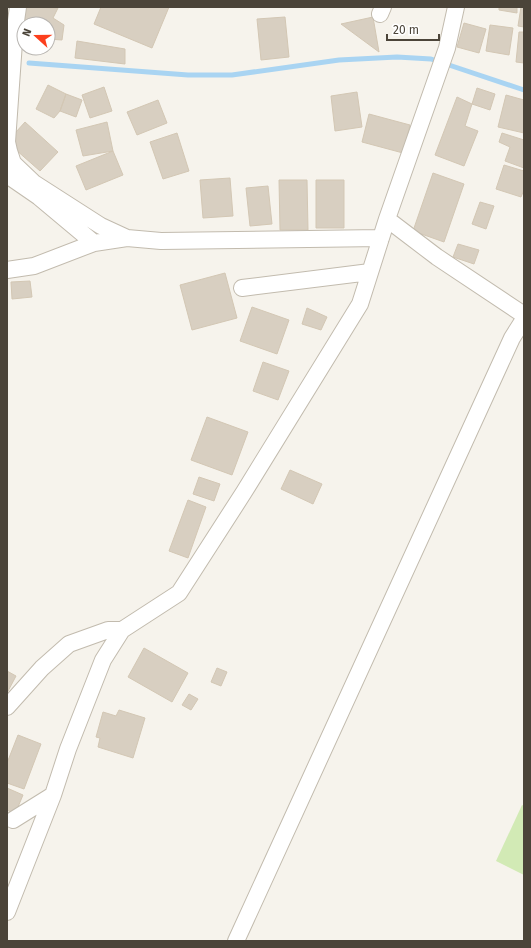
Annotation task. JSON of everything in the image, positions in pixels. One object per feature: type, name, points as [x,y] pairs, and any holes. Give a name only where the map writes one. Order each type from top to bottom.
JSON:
[{"type":"street","points":[[18,7],[11,37],[7,142],[9,152],[14,163],[34,183],[101,226],[127,238]]},
{"type":"street","points":[[7,912],[53,795],[68,750],[103,660],[122,630],[179,593],[244,492],[360,304],[381,238],[446,52],[456,7]]},
{"type":"street","points":[[7,175],[38,197],[94,244]]},
{"type":"street","points":[[388,219],[437,256],[524,316]]},
{"type":"street","points":[[7,270],[34,266],[94,244],[127,238],[161,241],[381,238]]},
{"type":"street","points":[[242,288],[370,272]]},
{"type":"street","points":[[236,941],[509,345],[524,319]]},
{"type":"street","points":[[7,707],[42,668],[69,644],[108,630],[122,630]]},
{"type":"street","points":[[13,820],[53,795]]},
{"type":"green space","points":[[522,805],[524,806],[524,875],[496,861]]},
{"type":"building","points":[[26,7],[58,8],[54,16],[22,16]]},
{"type":"building","points":[[101,7],[169,7],[152,48],[94,24]]},
{"type":"building","points":[[499,7],[517,7],[517,13],[499,10]]},
{"type":"building","points":[[521,7],[524,7],[524,27],[518,26]]},
{"type":"building","points":[[285,17],[289,57],[261,60],[257,19]]},
{"type":"building","points":[[373,17],[379,52],[341,24]]},
{"type":"building","points":[[56,20],[64,25],[62,40],[56,40]]},
{"type":"building","points":[[464,23],[486,29],[479,53],[457,47]]},
{"type":"building","points":[[490,25],[513,28],[509,55],[486,51]]},
{"type":"building","points":[[519,32],[524,32],[524,63],[516,62]]},
{"type":"building","points":[[77,41],[125,49],[125,64],[75,58]]},
{"type":"building","points":[[48,85],[66,94],[60,111],[54,118],[36,109]]},
{"type":"building","points":[[104,87],[112,111],[90,118],[82,95]]},
{"type":"building","points":[[477,88],[495,94],[490,110],[472,104]]},
{"type":"building","points":[[357,92],[362,127],[335,131],[331,96]]},
{"type":"building","points":[[66,94],[82,100],[76,117],[60,111]]},
{"type":"building","points":[[506,95],[524,100],[524,133],[498,127]]},
{"type":"building","points":[[457,97],[472,104],[465,126],[478,131],[464,166],[435,155]]},
{"type":"building","points":[[158,100],[167,123],[137,135],[127,112]]},
{"type":"building","points":[[369,114],[410,125],[403,153],[362,142]]},
{"type":"building","points":[[25,122],[58,152],[40,171],[7,142]]},
{"type":"building","points":[[107,122],[113,151],[83,156],[76,130]]},
{"type":"building","points":[[177,133],[189,171],[163,179],[150,142]]},
{"type":"building","points":[[502,133],[524,140],[524,168],[505,161],[510,147],[499,142]]},
{"type":"building","points":[[113,151],[123,175],[86,190],[76,166]]},
{"type":"building","points":[[504,165],[524,171],[524,190],[521,197],[496,189]]},
{"type":"building","points":[[433,173],[464,184],[444,242],[413,231]]},
{"type":"building","points":[[230,178],[233,216],[203,218],[200,180]]},
{"type":"building","points":[[279,180],[307,180],[308,230],[280,230]]},
{"type":"building","points":[[316,180],[344,180],[344,228],[316,228]]},
{"type":"building","points":[[268,186],[272,224],[250,226],[246,188]]},
{"type":"building","points":[[480,202],[494,206],[486,229],[472,224]]},
{"type":"building","points":[[458,244],[479,250],[474,264],[453,257]]},
{"type":"building","points":[[225,273],[237,318],[192,330],[180,285]]},
{"type":"building","points":[[30,281],[32,297],[12,299],[11,282]]},
{"type":"building","points":[[252,307],[289,320],[277,354],[240,341]]},
{"type":"building","points":[[307,308],[327,317],[321,330],[302,324]]},
{"type":"building","points":[[263,362],[289,371],[278,400],[253,391]]},
{"type":"building","points":[[207,417],[248,432],[232,475],[191,460]]},
{"type":"building","points":[[290,470],[322,484],[313,504],[281,489]]},
{"type":"building","points":[[199,477],[220,484],[214,501],[193,494]]},
{"type":"building","points":[[188,500],[206,507],[188,558],[169,551]]},
{"type":"building","points":[[144,648],[188,673],[172,702],[128,677]]},
{"type":"building","points":[[217,668],[227,672],[221,686],[211,682]]},
{"type":"building","points":[[7,671],[16,676],[7,693]]},
{"type":"building","points":[[189,694],[198,699],[191,710],[182,705]]},
{"type":"building","points":[[119,710],[145,718],[133,758],[98,747],[100,738],[96,737],[103,712],[116,716]]},
{"type":"building","points":[[18,735],[41,744],[24,789],[7,783],[7,763]]},
{"type":"building","points":[[7,788],[23,795],[15,814],[7,810]]},
{"type":"waterway","points":[[29,63],[188,75],[232,75],[339,60],[397,57],[431,59],[524,90]]}]
